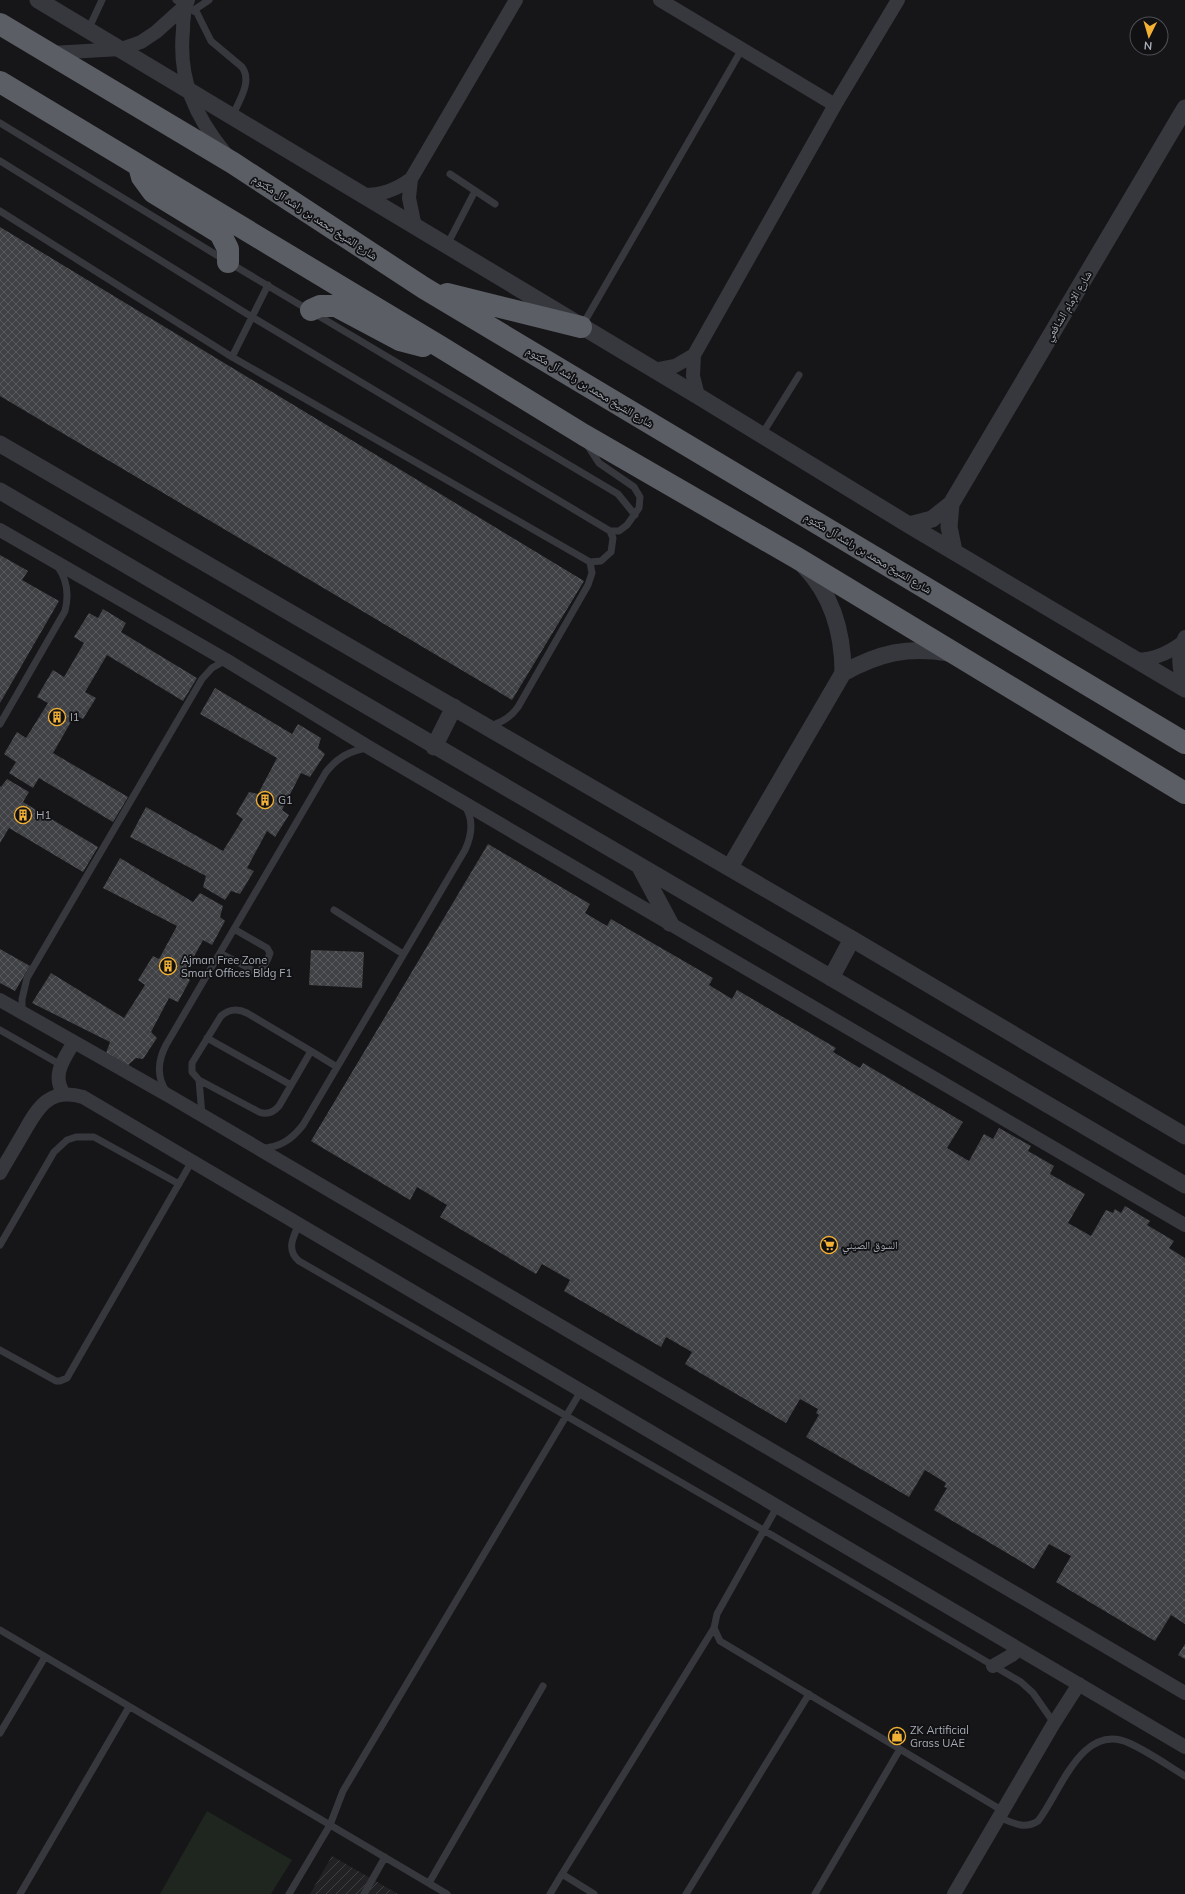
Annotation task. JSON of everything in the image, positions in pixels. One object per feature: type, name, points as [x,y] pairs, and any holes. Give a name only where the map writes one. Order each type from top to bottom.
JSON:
[{"type":"highway","name":"شارع الشيخ محمد بن راشد آل مكتوم","points":[[0,24],[233,163],[424,288],[1185,743]]},
{"type":"highway","points":[[0,82],[584,435],[797,558],[1185,793]]},
{"type":"highway","points":[[139,165],[142,177],[154,192],[220,233],[224,238],[228,249],[228,262]]},
{"type":"highway","points":[[424,288],[581,327]]},
{"type":"highway","points":[[311,310],[320,306],[336,306],[409,344],[419,346],[439,346]]},
{"type":"street","points":[[38,0],[698,396],[909,526],[954,551],[1185,688]]},
{"type":"street","points":[[363,195],[384,194],[403,185],[411,179],[516,0]]},
{"type":"street","points":[[660,0],[835,105]]},
{"type":"street","points":[[698,396],[693,376],[694,355],[835,105],[898,0]]},
{"type":"street","points":[[48,53],[121,49],[141,42],[156,32],[186,4]]},
{"type":"street","points":[[186,4],[182,35],[182,51],[187,89],[210,134],[233,163]]},
{"type":"street","name":"شارع الإمام الشافعي","points":[[909,526],[932,518],[951,504],[1185,108]]},
{"type":"street","points":[[411,179],[409,198],[415,227]]},
{"type":"street","points":[[654,370],[675,366],[694,355]]},
{"type":"street","points":[[0,444],[730,867],[1185,1136]]},
{"type":"street","points":[[0,491],[434,747],[1185,1185]]},
{"type":"street","name":"شارع الإمام الشافعي","points":[[951,504],[949,527],[954,551]]},
{"type":"street","points":[[0,530],[226,660],[370,748],[462,800],[1185,1225]]},
{"type":"street","points":[[730,867],[843,673],[843,652],[840,631],[833,611],[820,585],[797,558]]},
{"type":"street","points":[[1136,660],[1161,656],[1183,640]]},
{"type":"street","points":[[1183,640],[1179,666],[1185,688]]},
{"type":"street","points":[[843,673],[864,662],[893,652],[908,650],[932,650],[955,654]]},
{"type":"street","points":[[434,747],[454,707]]},
{"type":"street","points":[[640,867],[670,923]]},
{"type":"street","points":[[831,978],[852,939]]},
{"type":"street","points":[[0,1000],[202,1115],[1185,1693]]},
{"type":"street","points":[[64,1094],[58,1084],[60,1065],[74,1042]]},
{"type":"street","points":[[0,1173],[38,1108],[51,1098],[64,1094],[75,1095],[90,1101],[1185,1746]]},
{"type":"street","points":[[993,1666],[1019,1649]]},
{"type":"street","points":[[954,1894],[1054,1723],[1079,1684]]},
{"type":"lane","points":[[88,30],[102,0]]},
{"type":"lane","points":[[186,4],[209,0]]},
{"type":"lane","points":[[186,4],[200,17],[211,41],[242,66],[247,75],[246,85],[232,117]]},
{"type":"lane","points":[[581,327],[742,49]]},
{"type":"lane","points":[[0,124],[228,262],[618,494],[635,515]]},
{"type":"lane","points":[[0,162],[252,317],[614,532],[624,528],[635,515],[640,503],[638,491],[600,463],[590,450],[584,435]]},
{"type":"lane","points":[[450,174],[495,204]]},
{"type":"lane","points":[[447,245],[475,191]]},
{"type":"lane","points":[[0,211],[232,356],[590,562],[601,561],[611,552],[613,538],[610,531]]},
{"type":"lane","points":[[232,356],[268,285]]},
{"type":"lane","points":[[761,436],[799,375]]},
{"type":"lane","points":[[488,727],[505,720],[513,714],[518,706],[588,585],[592,573],[590,562]]},
{"type":"lane","points":[[0,724],[65,611],[68,601],[66,581],[56,563]]},
{"type":"lane","points":[[22,1013],[23,992],[31,972],[202,679],[212,668],[226,660]]},
{"type":"lane","points":[[171,1097],[161,1081],[159,1067],[162,1053],[326,772],[332,764],[349,752],[370,748]]},
{"type":"lane","points":[[258,1148],[279,1145],[297,1134],[469,842],[471,825],[470,816],[462,800]]},
{"type":"lane","points":[[334,910],[403,954]]},
{"type":"lane","points":[[220,953],[256,972],[262,969],[269,957],[270,953],[267,948],[234,929]]},
{"type":"lane","points":[[311,1051],[276,1110],[272,1113],[263,1114],[198,1080],[192,1072],[192,1063],[221,1016],[226,1012],[236,1010],[247,1013],[311,1051],[337,1067]]},
{"type":"lane","points":[[0,1030],[60,1065]]},
{"type":"lane","points":[[207,1038],[291,1085]]},
{"type":"lane","points":[[198,1080],[202,1115]]},
{"type":"lane","points":[[0,1245],[54,1152],[67,1140],[76,1137],[94,1138],[179,1184]]},
{"type":"lane","points":[[0,1350],[56,1381],[67,1378],[192,1161]]},
{"type":"lane","points":[[299,1224],[291,1243],[292,1253],[299,1261],[765,1531],[1028,1687],[1054,1723]]},
{"type":"lane","points":[[289,1894],[330,1825],[343,1791],[581,1391]]},
{"type":"lane","points":[[550,1894],[714,1628],[717,1614],[765,1531],[777,1507]]},
{"type":"lane","points":[[714,1628],[716,1635],[726,1645],[900,1749],[1022,1826],[1028,1826],[1038,1821],[1079,1756],[1090,1745],[1105,1740],[1113,1739],[1129,1743],[1185,1776]]},
{"type":"lane","points":[[0,1630],[447,1894]]},
{"type":"lane","points":[[0,1733],[45,1657]]},
{"type":"lane","points":[[429,1883],[543,1686]]},
{"type":"lane","points":[[686,1894],[809,1694]]},
{"type":"lane","points":[[20,1894],[129,1707]]},
{"type":"lane","points":[[815,1894],[900,1749]]},
{"type":"lane","points":[[364,1894],[385,1857]]},
{"type":"lane","points":[[562,1874],[594,1894]]},
{"type":"shaded area","points":[[207,1811],[292,1860],[271,1894],[160,1894]]},
{"type":"shaded area","points":[[332,1856],[398,1894],[310,1894]]},
{"type":"building","points":[[0,227],[584,581],[512,700],[0,396]]},
{"type":"building","points":[[0,555],[28,571],[22,580],[59,601],[0,703]]},
{"type":"building","name":"I1","points":[[103,609],[126,623],[121,632],[197,678],[183,701],[107,655],[85,692],[96,698],[83,719],[75,715],[53,753],[128,797],[113,822],[39,778],[33,788],[9,773],[16,762],[4,754],[17,732],[26,738],[48,703],[37,697],[53,670],[64,677],[84,643],[74,637],[89,613],[98,618]]},
{"type":"building","name":"G1","points":[[215,688],[292,734],[298,724],[321,738],[318,748],[325,754],[310,777],[301,773],[282,810],[289,815],[275,837],[267,831],[247,868],[254,871],[240,894],[231,891],[225,900],[203,887],[206,876],[130,837],[146,807],[223,851],[243,819],[236,814],[249,792],[258,794],[277,758],[200,714]]},
{"type":"building","name":"H1","points":[[7,779],[29,792],[23,802],[98,847],[83,872],[9,828],[0,843],[0,786],[1,787]]},
{"type":"building","name":"السوق الصيني","points":[[488,844],[590,904],[585,913],[607,926],[611,919],[713,978],[709,985],[732,999],[737,990],[836,1048],[833,1052],[860,1068],[863,1063],[963,1122],[947,1148],[969,1161],[984,1134],[993,1139],[999,1128],[1031,1146],[1028,1151],[1054,1166],[1050,1174],[1085,1194],[1068,1223],[1091,1236],[1106,1210],[1113,1213],[1115,1209],[1121,1213],[1125,1206],[1150,1221],[1147,1225],[1174,1241],[1169,1248],[1185,1258],[1185,1624],[1171,1615],[1155,1641],[1056,1582],[1071,1556],[1049,1544],[1034,1569],[934,1510],[947,1488],[944,1487],[946,1483],[925,1470],[909,1497],[806,1437],[819,1415],[816,1413],[818,1409],[800,1399],[786,1423],[685,1364],[692,1352],[666,1337],[661,1347],[564,1291],[570,1280],[542,1264],[536,1274],[440,1217],[447,1205],[417,1187],[410,1200],[311,1141]]},
{"type":"building","name":"Ajman Free Zone Smart Offices Bldg F1","points":[[120,858],[193,902],[200,893],[223,906],[220,917],[225,921],[212,945],[203,940],[184,975],[190,980],[178,1002],[169,998],[151,1032],[157,1038],[143,1059],[136,1058],[127,1066],[106,1053],[110,1042],[32,1003],[51,973],[124,1018],[145,985],[138,980],[153,956],[159,959],[177,926],[103,888]]},
{"type":"building","points":[[0,949],[30,966],[15,991],[0,983]]},
{"type":"building","points":[[311,950],[364,952],[362,988],[309,985]]},
{"type":"building","points":[[1185,1644],[1185,1659],[1178,1655]]},
{"type":"place","name":"I1","points":[[57,717]]},
{"type":"place","name":"G1","points":[[265,800]]},
{"type":"place","name":"H1","points":[[23,815]]},
{"type":"place","name":"Ajman Free Zone Smart Offices Bldg F1","points":[[168,966]]},
{"type":"place","name":"السوق الصيني","points":[[829,1245]]},
{"type":"place","name":"ZK Artificial Grass UAE","points":[[897,1736]]}]
